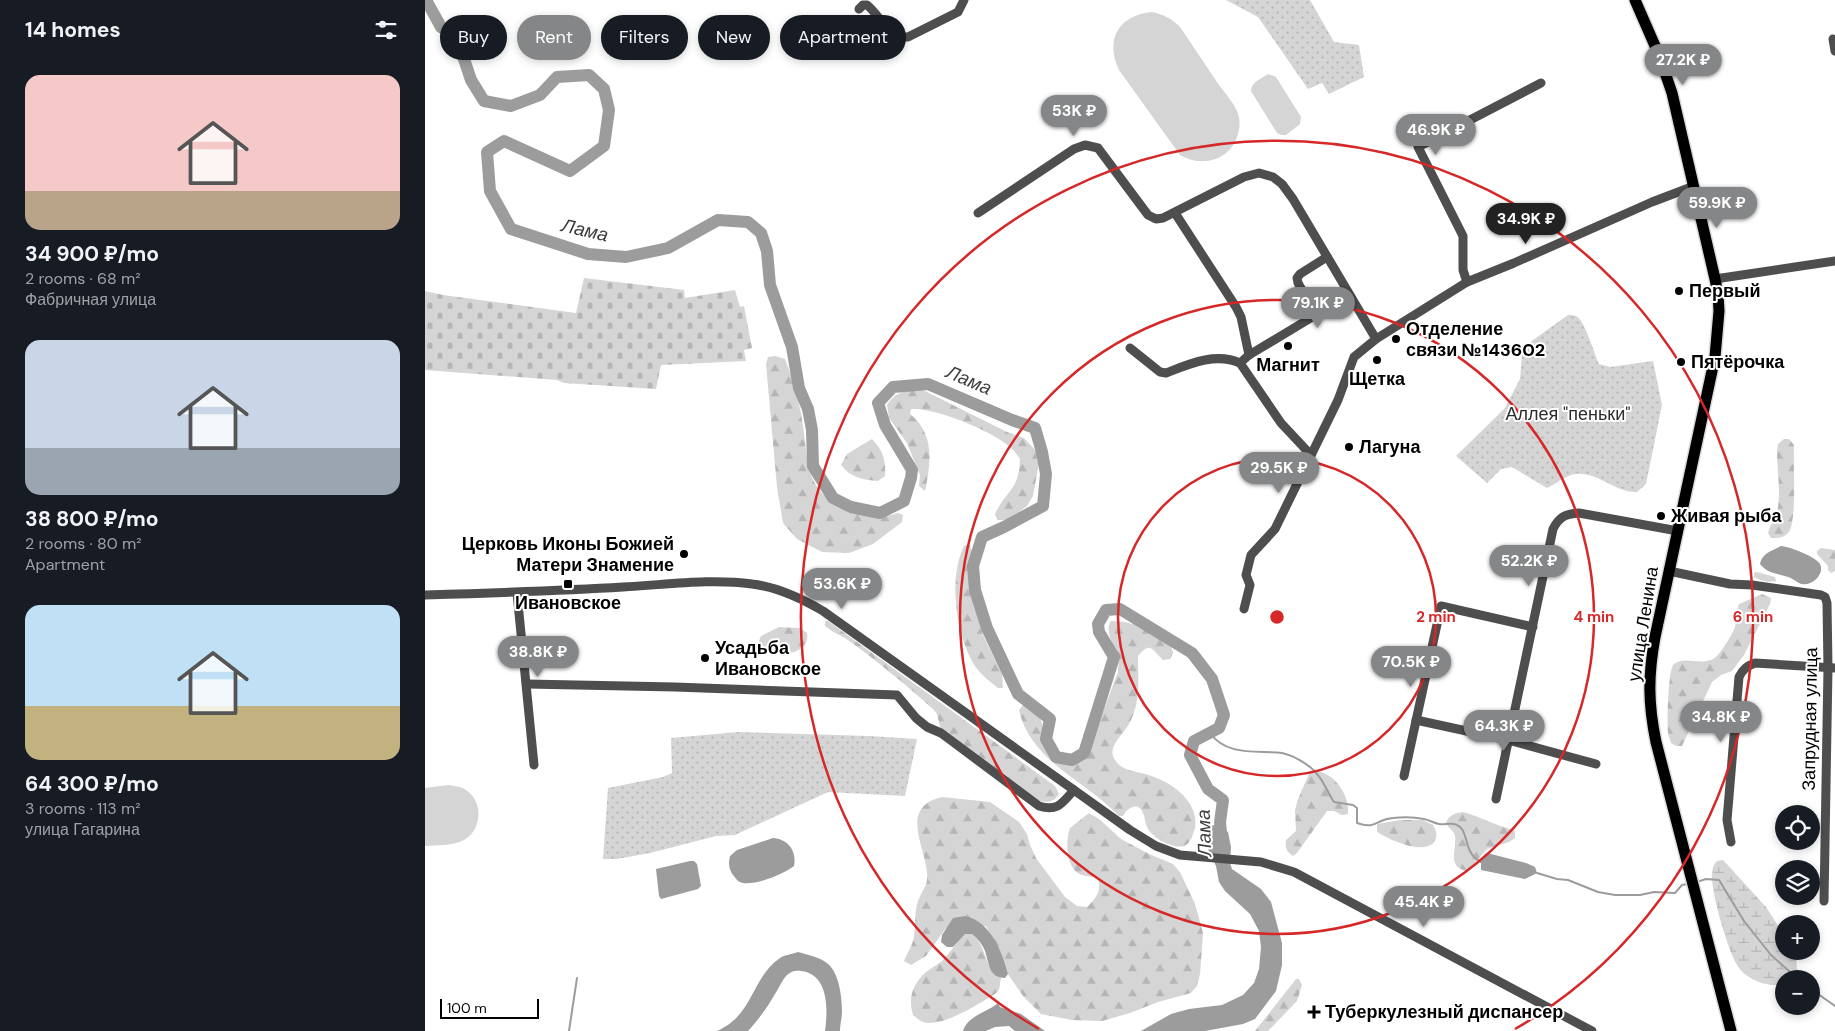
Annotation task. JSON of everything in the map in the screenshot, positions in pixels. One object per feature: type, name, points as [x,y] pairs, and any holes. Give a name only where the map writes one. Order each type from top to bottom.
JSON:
[{"type":"main road","name":"улица Ленина","points":[[1635,0],[1659,55],[1671,94],[1718,294],[1719,311],[1715,357],[1650,666],[1649,692],[1656,742],[1731,1031]]},
{"type":"street","points":[[859,9],[867,6],[895,35],[909,37],[957,12],[964,0]]},
{"type":"street","points":[[1833,39],[1835,51]]},
{"type":"street","points":[[1467,282],[1463,270],[1463,236],[1418,147],[1541,83]]},
{"type":"street","points":[[978,213],[1074,149],[1085,145],[1098,148],[1148,215],[1156,219],[1175,213],[1245,177],[1259,173],[1273,176],[1282,184],[1293,199],[1376,339]]},
{"type":"street","points":[[1244,609],[1250,585],[1247,575],[1251,555],[1275,529],[1337,400],[1355,357],[1376,339],[1467,282],[1651,202],[1694,186]]},
{"type":"street","points":[[1175,213],[1236,307],[1241,317],[1249,355]]},
{"type":"street","points":[[1240,363],[1249,355],[1314,316],[1314,306],[1300,288],[1297,278],[1300,274],[1327,257]]},
{"type":"street","points":[[1715,279],[1835,261]]},
{"type":"street","points":[[1129,348],[1160,372],[1166,373],[1201,360],[1234,360],[1240,363],[1281,423],[1311,455]]},
{"type":"street","points":[[1496,799],[1553,529],[1561,517],[1579,513],[1677,531]]},
{"type":"street","name":"Запрудная улица","points":[[1669,571],[1730,584],[1821,594],[1825,597],[1831,668],[1824,901]]},
{"type":"street","points":[[425,595],[517,593],[714,583],[752,584],[782,591],[802,599],[823,611],[1074,790],[1157,846],[1194,858],[1244,860],[1280,867],[1305,878],[1592,1031]]},
{"type":"street","points":[[517,593],[527,684],[533,765]]},
{"type":"street","points":[[1404,776],[1441,606],[1533,627]]},
{"type":"street","points":[[1731,842],[1728,836],[1727,820],[1739,677],[1742,671],[1748,665],[1755,663],[1831,668]]},
{"type":"street","points":[[527,684],[897,695],[916,718],[927,727],[941,733],[1039,806],[1048,809],[1058,807],[1074,790]]},
{"type":"street","points":[[1416,720],[1508,740],[1596,764]]},
{"type":"green space","points":[[1226,0],[1310,0],[1334,42],[1359,45],[1364,77],[1329,94],[1322,83],[1308,89],[1258,17]]},
{"type":"green space","points":[[1151,12],[1167,17],[1180,27],[1237,111],[1240,124],[1237,137],[1230,149],[1220,157],[1210,161],[1200,161],[1180,155],[1119,70],[1113,48],[1117,31],[1130,18]]},
{"type":"green space","points":[[1268,74],[1276,77],[1301,117],[1300,124],[1286,135],[1277,133],[1251,91],[1255,83]]},
{"type":"green space","points":[[584,278],[684,290],[685,298],[735,290],[740,307],[744,306],[752,348],[744,350],[746,361],[661,365],[656,389],[564,383],[557,380],[425,370],[425,291],[576,313]]},
{"type":"green space","name":"Аллея \"пеньки\"","points":[[1568,315],[1576,316],[1583,324],[1599,364],[1610,367],[1653,361],[1662,405],[1646,484],[1637,492],[1621,489],[1584,474],[1569,476],[1547,488],[1512,467],[1501,469],[1487,483],[1456,456],[1505,408],[1520,379],[1522,355],[1526,345]]},
{"type":"green space","points":[[775,356],[785,359],[790,373],[800,407],[810,472],[824,495],[845,510],[858,514],[885,516],[898,513],[903,515],[902,522],[873,544],[849,553],[822,552],[797,539],[783,523],[777,487],[766,364],[768,357]]},
{"type":"green space","points":[[923,390],[1007,432],[1024,438],[1037,452],[1039,463],[1033,496],[1027,506],[1006,520],[998,520],[995,514],[1015,484],[1019,470],[1020,459],[1011,448],[991,434],[963,421],[921,409],[911,409],[910,414],[924,431],[929,450],[929,470],[925,491],[919,486],[920,475],[907,443],[889,418],[887,405],[898,394],[907,391]]},
{"type":"green space","points":[[872,439],[883,456],[885,465],[885,476],[878,481],[857,477],[841,465],[847,454]]},
{"type":"green space","points":[[1784,439],[1789,439],[1794,445],[1793,516],[1787,534],[1771,538],[1768,533],[1776,515],[1779,501],[1778,444]]},
{"type":"green space","points":[[970,545],[972,552],[969,585],[983,635],[1002,674],[1003,688],[998,688],[975,667],[967,651],[958,621],[955,589],[956,574],[964,546]]},
{"type":"green space","points":[[1821,548],[1835,550],[1835,571],[1831,573],[1828,570],[1828,566],[1817,554],[1817,551]]},
{"type":"green space","points":[[1757,572],[1775,577],[1776,581],[1762,581],[1754,577],[1754,573]]},
{"type":"green space","points":[[1762,594],[1771,598],[1770,604],[1744,655],[1732,671],[1721,675],[1712,682],[1682,746],[1676,746],[1671,743],[1668,734],[1669,685],[1674,664],[1684,661],[1706,661],[1717,656],[1734,630],[1739,604]]},
{"type":"green space","points":[[825,621],[828,621],[1055,786],[1059,794],[1057,797],[1044,802],[1037,800],[940,727],[937,714],[933,709],[868,655],[825,626]]},
{"type":"green space","points":[[1111,621],[1136,625],[1171,646],[1173,653],[1170,659],[1163,660],[1151,648],[1142,651],[1138,656],[1138,691],[1133,716],[1116,741],[1113,755],[1121,766],[1164,781],[1181,793],[1188,801],[1193,809],[1195,828],[1191,840],[1186,845],[1170,845],[1159,839],[1147,827],[1143,813],[1138,807],[1133,807],[1127,810],[1123,816],[1119,816],[1106,803],[1047,757],[1025,728],[1019,710],[1023,705],[1030,707],[1040,718],[1044,741],[1055,758],[1061,761],[1073,762],[1085,755],[1089,749],[1118,672],[1117,655],[1109,635]]},
{"type":"green space","points":[[779,627],[800,628],[807,633],[807,640],[799,649],[786,654],[772,653],[765,650],[761,647],[759,641],[761,636]]},
{"type":"green space","points":[[738,732],[917,739],[905,796],[828,792],[735,835],[716,836],[650,853],[617,859],[603,859],[608,788],[663,777],[672,773],[671,738]]},
{"type":"green space","points":[[1315,771],[1328,775],[1339,786],[1346,799],[1348,814],[1342,815],[1334,811],[1327,811],[1293,856],[1286,849],[1286,840],[1296,831],[1295,810],[1298,799],[1309,774]]},
{"type":"green space","points":[[448,785],[462,788],[472,795],[478,808],[479,816],[477,823],[470,835],[460,842],[425,846],[425,788]]},
{"type":"green space","points":[[942,797],[990,802],[1019,822],[1027,834],[1036,858],[1065,897],[1077,906],[1087,907],[1099,891],[1098,878],[1084,876],[1073,868],[1067,848],[1070,828],[1089,813],[1099,819],[1121,839],[1173,864],[1180,872],[1195,904],[1203,933],[1200,974],[1197,986],[1191,993],[1102,1021],[1072,1020],[1041,1014],[1023,996],[1008,974],[986,926],[946,928],[926,956],[911,965],[904,961],[913,939],[917,906],[927,880],[927,869],[917,821],[920,811],[928,803]]},
{"type":"green space","points":[[1463,812],[1514,830],[1515,833],[1515,838],[1509,842],[1487,849],[1468,871],[1461,869],[1455,862],[1455,836],[1446,823],[1453,815]]},
{"type":"green space","points":[[1400,820],[1423,820],[1433,825],[1436,834],[1435,841],[1428,846],[1413,847],[1397,842],[1377,832],[1377,824]]},
{"type":"green space","points":[[1723,860],[1766,907],[1775,921],[1775,960],[1796,960],[1797,970],[1775,970],[1775,985],[1758,982],[1745,974],[1740,970],[1733,957],[1721,923],[1715,898],[1712,871],[1717,861]]},
{"type":"green space","points":[[965,934],[972,934],[981,945],[991,969],[1001,978],[999,990],[960,1014],[940,1022],[922,1021],[913,1015],[911,997],[914,987],[926,972],[942,961]]},
{"type":"green space","points":[[1296,979],[1299,979],[1302,985],[1297,1001],[1268,1031],[1255,1031]]},
{"type":"shaded area","points":[[1781,546],[1802,552],[1817,561],[1820,564],[1821,572],[1817,578],[1810,583],[1802,584],[1769,571],[1760,564],[1763,557]]},
{"type":"shaded area","points":[[1215,825],[1228,832],[1232,869],[1261,889],[1271,902],[1282,943],[1282,965],[1276,991],[1255,1019],[1243,1024],[1205,1031],[1141,1031],[1171,1014],[1189,1009],[1222,1005],[1243,995],[1254,983],[1259,969],[1261,947],[1259,931],[1250,914],[1225,891],[1219,882],[1216,866],[1202,836],[1209,826]]},
{"type":"shaded area","points":[[773,838],[787,843],[793,851],[794,866],[783,873],[758,882],[743,883],[738,881],[730,868],[730,856],[737,850]]},
{"type":"shaded area","points":[[1487,853],[1526,863],[1535,867],[1537,873],[1525,879],[1481,870],[1481,862]]},
{"type":"shaded area","points":[[694,861],[697,864],[701,886],[698,889],[661,899],[656,869]]},
{"type":"shaded area","points":[[965,916],[981,924],[994,938],[1008,974],[1005,978],[993,973],[984,948],[972,934],[965,934],[953,947],[947,947],[941,942],[942,935],[953,918]]},
{"type":"shaded area","points":[[798,952],[814,956],[828,964],[835,973],[841,999],[840,1031],[825,1031],[825,994],[817,979],[810,974],[794,971],[785,977],[766,1009],[748,1031],[717,1031],[738,1016],[770,966],[782,957]]},
{"type":"shaded area","points":[[998,1003],[1000,1007],[1021,1014],[1045,1031],[1015,1031],[1009,1026],[995,1027],[986,1031],[963,1031],[974,1017]]},
{"type":"waterway","name":"Лама","points":[[426,0],[441,27],[457,38],[471,80],[484,101],[511,106],[540,95],[557,77],[589,75],[604,89],[609,110],[604,146],[570,171],[504,141],[487,152],[490,191],[511,229],[588,254],[626,257],[668,248],[718,220],[748,222],[761,233],[767,251],[770,285],[792,347],[799,388],[808,409],[812,430],[813,466],[833,498],[851,507],[880,513],[904,501],[912,470],[885,425],[878,403],[893,387],[928,384],[1035,428],[1046,474],[1043,506],[982,537],[973,566],[975,590],[987,628],[1018,694],[1050,719],[1046,739],[1056,757],[1072,760],[1084,753],[1114,657],[1099,632],[1098,624],[1106,610],[1120,609],[1192,653],[1212,679],[1224,715],[1219,728],[1194,741],[1190,755],[1208,789],[1223,800],[1220,822],[1222,843]]},
{"type":"waterway","points":[[1210,733],[1217,741],[1234,749],[1282,753],[1300,760],[1318,775],[1334,802],[1353,805],[1357,808],[1357,823],[1373,825],[1387,819],[1409,817],[1459,826],[1463,830],[1471,852],[1481,862]]},
{"type":"waterway","points":[[1537,873],[1568,880],[1598,892],[1615,895],[1640,895],[1654,892],[1675,893],[1682,885],[1687,884]]},
{"type":"waterway","points":[[1697,882],[1706,879],[1719,880],[1744,921],[1771,955],[1788,970]]},
{"type":"waterway","points":[[569,1031],[577,978]]},
{"type":"waterway","points":[[1820,995],[1835,1006]]},
{"type":"place","name":"Первый","points":[[1679,291]]},
{"type":"place","name":"Отделение связи №143602","points":[[1396,339]]},
{"type":"place","name":"Магнит","points":[[1288,346]]},
{"type":"place","name":"Щетка","points":[[1377,360]]},
{"type":"place","name":"Пятёрочка","points":[[1681,362]]},
{"type":"place","name":"Лагуна","points":[[1349,447]]},
{"type":"place","name":"Живая рыба","points":[[1661,516]]},
{"type":"place","name":"Церковь Иконы Божией Матери Знамение","points":[[684,554]]},
{"type":"place","name":"Ивановское","points":[[568,584]]},
{"type":"place","name":"Усадьба Ивановское","points":[[705,658]]},
{"type":"place","name":"Туберкулезный диспансер","points":[[1314,1012]]}]
